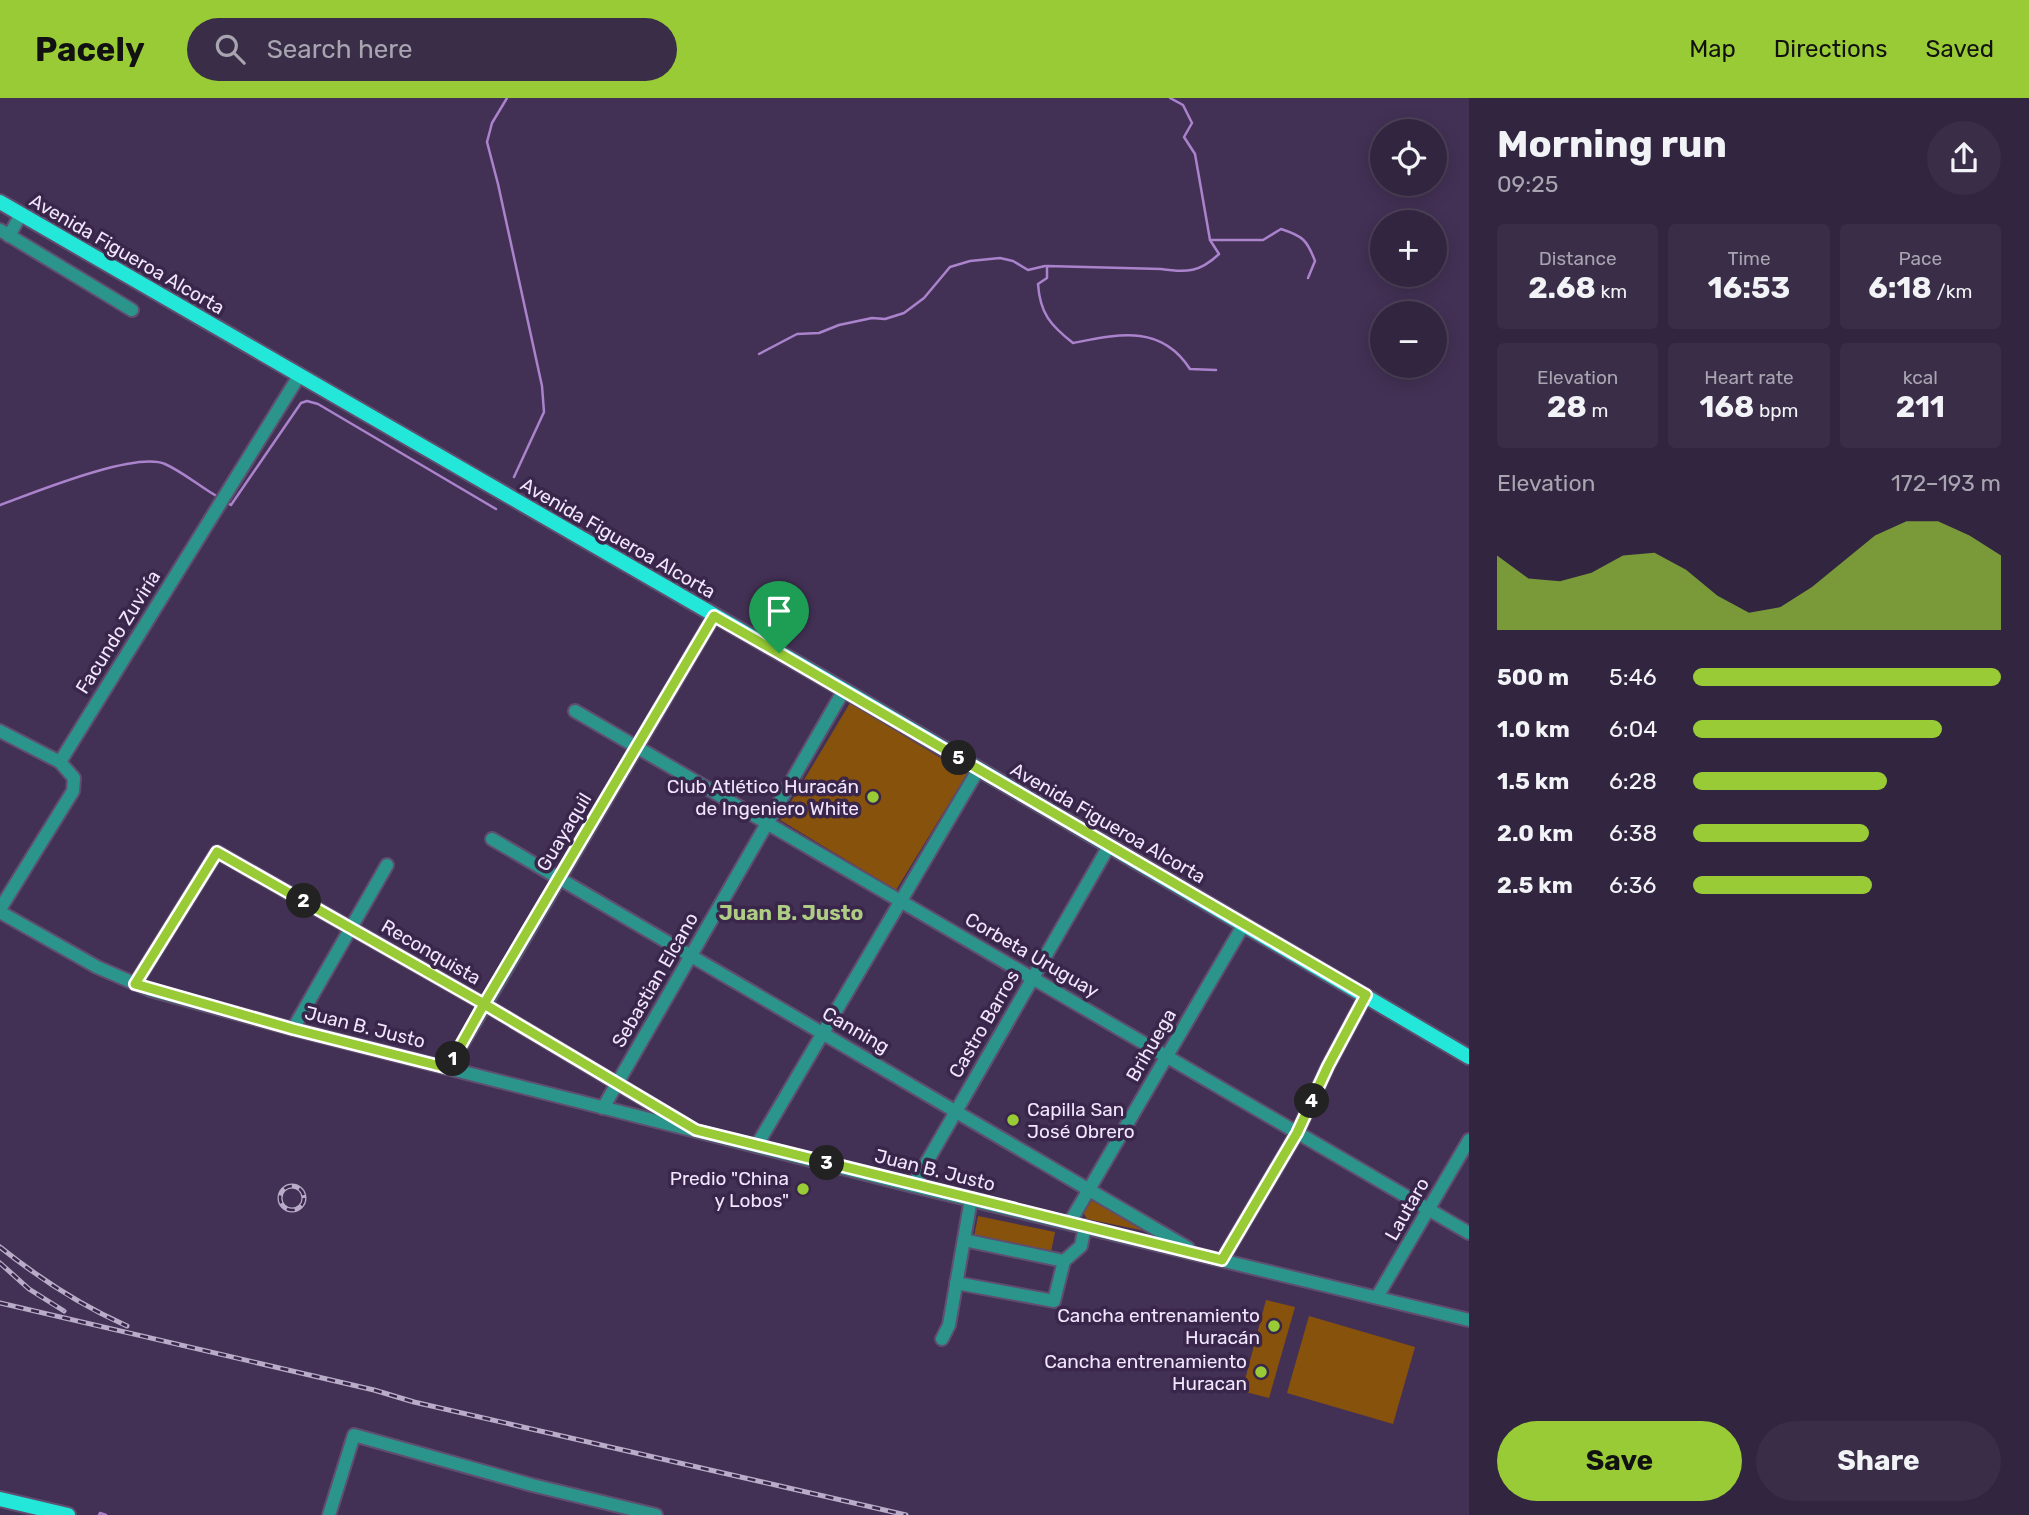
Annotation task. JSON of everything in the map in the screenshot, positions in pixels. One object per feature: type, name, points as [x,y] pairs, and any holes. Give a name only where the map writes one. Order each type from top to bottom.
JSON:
[{"type":"main road","name":"Avenida Figueroa Alcorta","points":[[0,202],[844,690],[1469,1057]]},
{"type":"main road","points":[[0,1499],[68,1515]]},
{"type":"street","points":[[21,214],[4,233],[132,310]]},
{"type":"street","name":"Facundo Zuviría","points":[[60,762],[299,376]]},
{"type":"street","name":"Guayaquil","points":[[448,1068],[714,616]]},
{"type":"street","name":"Sebastian Elcano","points":[[603,1108],[844,690]]},
{"type":"street","name":"Corbeta Uruguay","points":[[575,711],[1469,1233]]},
{"type":"street","points":[[0,731],[60,762],[74,778],[73,791],[0,911]]},
{"type":"street","points":[[757,1145],[978,769]]},
{"type":"street","name":"Canning","points":[[492,839],[1201,1255]]},
{"type":"street","name":"Castro Barros","points":[[913,1185],[1109,846]]},
{"type":"street","name":"Reconquista","points":[[135,984],[217,852],[484,1004],[696,1130]]},
{"type":"street","points":[[293,1029],[387,865]]},
{"type":"street","name":"Juan B. Justo","points":[[0,911],[97,967],[135,984],[293,1029],[913,1185],[1469,1320]]},
{"type":"street","name":"Brihuega","points":[[1070,1222],[1244,924]]},
{"type":"street","points":[[1222,1260],[1297,1133],[1328,1066],[1366,995]]},
{"type":"street","name":"Lautaro","points":[[1377,1297],[1469,1140]]},
{"type":"street","points":[[942,1339],[949,1325],[971,1199]]},
{"type":"street","points":[[956,1283],[1054,1301],[1063,1261],[1081,1246],[1086,1226]]},
{"type":"street","points":[[964,1240],[1063,1261]]},
{"type":"street","points":[[329,1515],[354,1435],[532,1485],[656,1515]]},
{"type":"shaded area","name":"Club Atlético Huracán de Ingeniero White","points":[[850,703],[967,774],[896,890],[780,820]]},
{"type":"shaded area","points":[[1096,1200],[1150,1232],[1087,1219],[1083,1212],[1087,1203]]},
{"type":"shaded area","points":[[978,1216],[1055,1232],[1051,1252],[974,1237]]},
{"type":"shaded area","points":[[1266,1300],[1295,1307],[1269,1398],[1242,1391]]},
{"type":"shaded area","points":[[1309,1316],[1415,1347],[1393,1424],[1287,1393]]},
{"type":"waterway","points":[[507,98],[492,123],[487,142],[542,386],[544,412],[514,477]]},
{"type":"waterway","points":[[1170,98],[1183,105],[1192,123],[1184,137],[1195,154],[1210,240],[1219,254],[1199,268],[1186,271],[1047,266],[1047,278],[1038,284],[1039,294],[1048,318],[1073,343],[1123,335],[1138,336],[1166,345],[1179,355],[1190,369],[1216,370]]},
{"type":"waterway","points":[[1210,240],[1263,240],[1281,229],[1307,243],[1315,261],[1308,278]]},
{"type":"waterway","points":[[759,354],[797,334],[819,333],[839,325],[872,318],[885,319],[904,313],[924,298],[950,267],[970,261],[1000,258],[1013,261],[1028,270],[1045,266]]},
{"type":"waterway","points":[[226,502],[231,505],[301,403],[307,401],[318,404],[496,509]]},
{"type":"waterway","points":[[0,505],[108,468],[151,462],[165,464],[220,498]]},
{"type":"waterway","points":[[99,1515],[106,1515]]},
{"type":"railway","points":[[292,1186],[301,1189],[304,1198],[301,1207],[292,1210],[283,1207],[280,1198],[283,1189],[292,1186]]},
{"type":"railway","points":[[0,1247],[61,1291],[127,1326]]},
{"type":"railway","points":[[0,1263],[29,1289],[64,1311]]},
{"type":"railway","points":[[0,1303],[906,1515]]},
{"type":"place","name":"Club Atlético Huracán de Ingeniero White","points":[[873,797]]},
{"type":"place","name":"Capilla San José Obrero","points":[[1013,1120]]},
{"type":"place","name":"Predio \"China y Lobos\"","points":[[803,1189]]},
{"type":"place","name":"Cancha entrenamiento Huracán","points":[[1274,1326]]},
{"type":"place","name":"Cancha entrenamiento Huracan","points":[[1261,1372]]},
{"type":"district","name":"Juan B. Justo","points":[[791,912]]},
{"type":"route","points":[[779,653],[714,616],[484,1004],[448,1068],[293,1029],[135,984],[217,852],[484,1004],[696,1130],[1222,1260],[1297,1133],[1328,1066],[1366,995],[779,653]]}]
